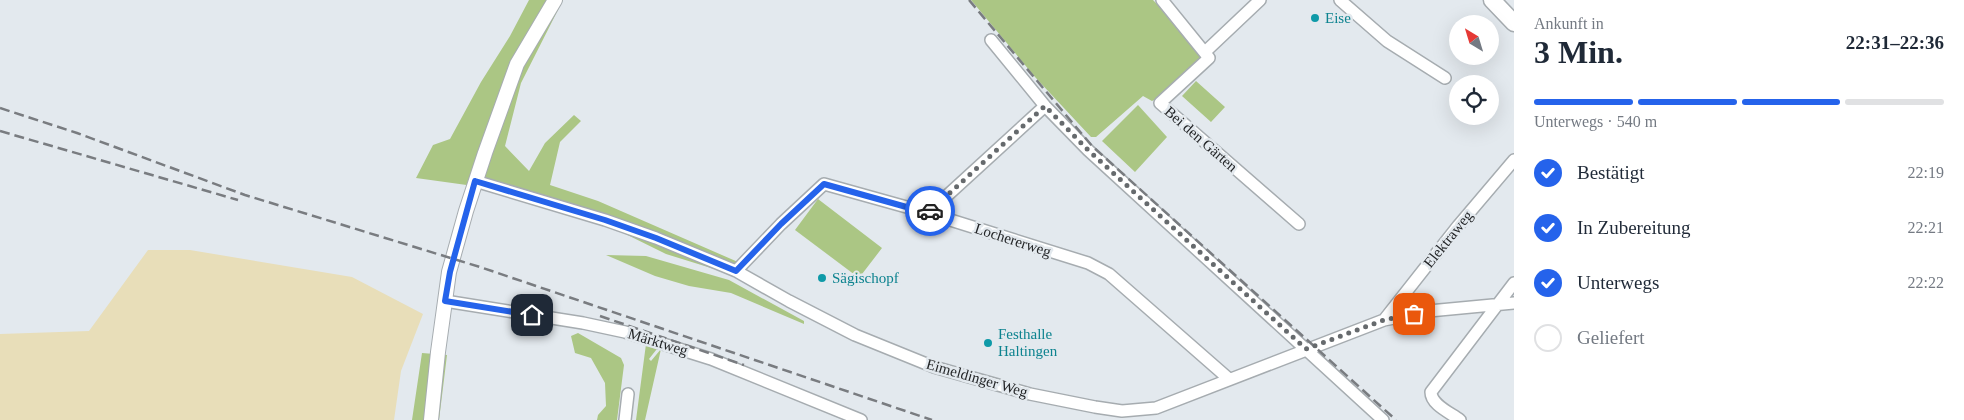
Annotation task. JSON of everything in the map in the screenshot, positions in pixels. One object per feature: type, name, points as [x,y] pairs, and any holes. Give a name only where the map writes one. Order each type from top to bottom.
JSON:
[{"type":"main road","points":[[1492,0],[1514,22]]},
{"type":"street","points":[[431,420],[450,272],[475,181],[517,64],[555,0]]},
{"type":"street","points":[[1162,0],[1205,52],[1260,0]]},
{"type":"street","points":[[1340,0],[1387,41],[1446,78]]},
{"type":"street","points":[[991,40],[1045,106],[1088,150],[1383,420]]},
{"type":"street","name":"Bei den Gärten","points":[[1205,52],[1209,58],[1160,103],[1299,224]]},
{"type":"street","points":[[928,213],[1045,106]]},
{"type":"street","name":"Elektraweg","points":[[1384,320],[1458,226],[1514,160]]},
{"type":"street","name":"Eimeldinger Weg","points":[[475,181],[605,220],[656,238],[736,271],[854,335],[934,367],[1030,394],[1122,411],[1156,408],[1384,320],[1428,311],[1514,303]]},
{"type":"street","name":"Lochererweg","points":[[736,271],[781,224],[824,184],[928,213],[1088,263],[1109,274],[1229,379]]},
{"type":"street","points":[[1460,420],[1437,404],[1433,400],[1431,392],[1514,283]]},
{"type":"street","name":"Märktweg","points":[[445,301],[596,325],[625,332],[711,359],[862,420]]},
{"type":"street","points":[[625,420],[628,394]]},
{"type":"green space","points":[[529,0],[563,0],[521,83],[505,146],[529,171],[545,143],[574,115],[581,121],[560,142],[550,185],[598,201],[738,262],[727,273],[666,254],[591,217],[531,194],[416,178],[433,145],[450,139]]},
{"type":"green space","points":[[971,0],[1153,0],[1186,34],[1202,58],[1156,99],[1152,101],[1143,96],[1096,137],[1091,137],[1035,77]]},
{"type":"green space","points":[[1196,81],[1225,107],[1211,122],[1182,96]]},
{"type":"green space","points":[[1138,105],[1167,137],[1135,172],[1102,141]]},
{"type":"green space","points":[[818,199],[882,248],[859,278],[795,230]]},
{"type":"green space","points":[[606,255],[646,256],[729,280],[804,321],[804,324],[731,293],[689,286],[655,276]]},
{"type":"green space","points":[[578,333],[621,358],[624,365],[617,420],[597,420],[598,415],[606,406],[605,383],[591,358],[575,353],[571,336]]},
{"type":"green space","points":[[646,344],[660,345],[649,359],[651,361],[661,349],[645,420],[636,420]]},
{"type":"green space","points":[[422,353],[447,355],[439,420],[412,420]]},
{"type":"sand","points":[[148,250],[190,250],[352,277],[423,314],[401,371],[394,420],[0,420],[0,334],[89,331]]},
{"type":"railway","points":[[969,0],[1092,146],[1396,420]]},
{"type":"railway","points":[[0,108],[77,133],[245,195],[480,267],[932,420]]},
{"type":"railway","points":[[0,131],[238,200]]},
{"type":"railway","points":[[600,316],[744,365]]},
{"type":"way so far","points":[[930,211],[1045,106],[1088,150],[1306,349],[1384,320],[1414,314]]},
{"type":"place","name":"Eise","points":[[1315,18]]},
{"type":"place","name":"Sägischopf","points":[[822,278]]},
{"type":"place","name":"Festhalle Haltingen","points":[[988,343]]},
{"type":"route","points":[[532,315],[445,301],[450,272],[475,181],[605,220],[656,238],[736,271],[781,224],[824,184],[928,213],[930,211]]}]
